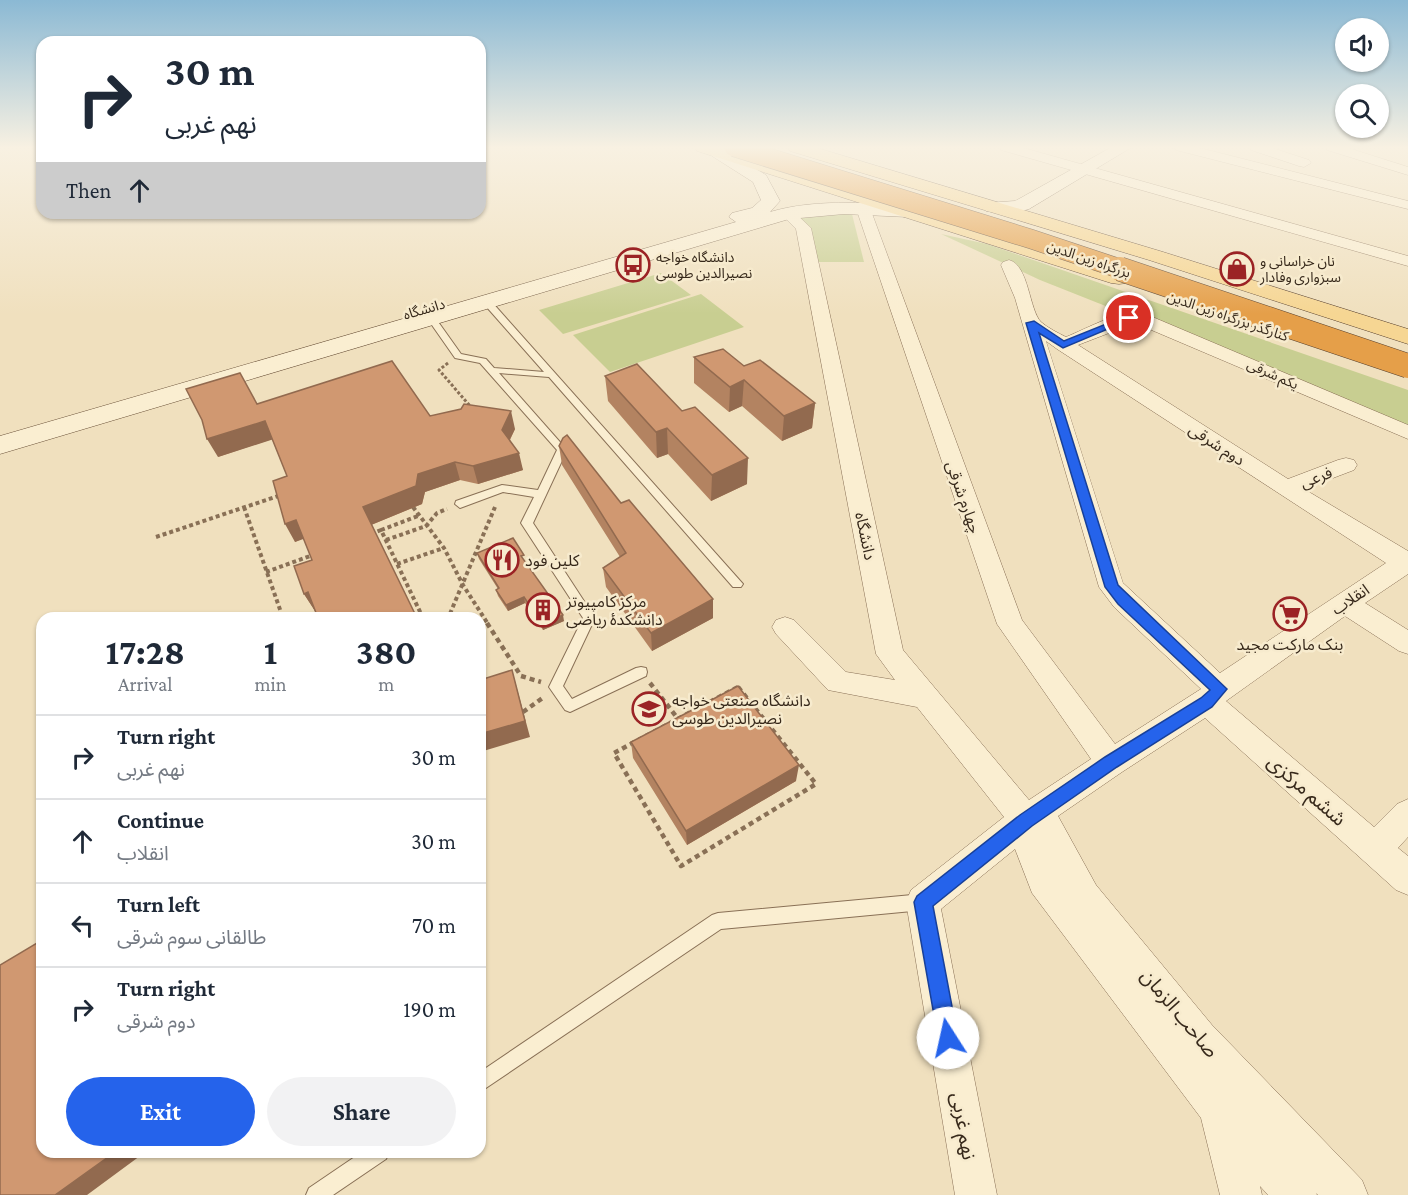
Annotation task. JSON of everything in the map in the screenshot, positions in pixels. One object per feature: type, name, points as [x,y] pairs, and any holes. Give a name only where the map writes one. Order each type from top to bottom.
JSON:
[{"type":"highway","name":"بزرگراه زین الدین","points":[[903,203],[1042,243],[1408,366]]},
{"type":"highway","name":"بزرگراه زین الدین","points":[[953,203],[1159,265],[1408,347]]},
{"type":"main road","name":"دانشگاه","points":[[0,430],[453,306],[759,212],[770,203]]},
{"type":"main road","name":"کنارگذر بزرگراه زین الدین","points":[[881,203],[1130,282],[1408,378]]},
{"type":"main road","points":[[981,203],[1408,337]]},
{"type":"main road","points":[[993,207],[1010,208],[1026,203]]},
{"type":"main road","points":[[1032,219],[1029,211],[1039,203]]},
{"type":"main road","name":"دانشگاه","points":[[0,445],[431,318],[453,306],[487,302],[608,260],[787,213],[863,208],[908,211]]},
{"type":"main road","points":[[1130,282],[1171,288],[1189,282],[1185,271],[1156,256]]},
{"type":"street","points":[[1202,203],[1288,227],[1404,267]]},
{"type":"street","name":"چهارم شرقی","points":[[863,208],[1010,624],[1111,762]]},
{"type":"street","name":"دانشگاه","points":[[787,213],[803,228],[890,654],[925,697],[1033,816]]},
{"type":"street","points":[[1274,244],[1288,227]]},
{"type":"street","name":"ششم مرکزی","points":[[1009,265],[1024,298],[1112,587],[1213,696],[1375,850],[1408,878]]},
{"type":"street","name":"یکم شرقی","points":[[1063,345],[1129,318],[1137,317],[1408,433]]},
{"type":"street","name":"دوم شرقی","points":[[1031,323],[1286,488],[1407,563]]},
{"type":"street","name":"فرعی","points":[[1286,488],[1346,465]]},
{"type":"street","name":"انقلاب","points":[[1033,816],[1407,563]]},
{"type":"street","points":[[1345,603],[1408,643]]},
{"type":"street","points":[[785,627],[838,682],[925,697]]},
{"type":"street","points":[[1375,850],[1408,814]]},
{"type":"street","points":[[923,902],[1033,816]]},
{"type":"street","name":"صاحب الزمان","points":[[1033,816],[1029,844],[1044,881],[1218,1108],[1296,1195]]},
{"type":"street","name":"صاحب الزمان","points":[[1033,816],[1061,857],[1084,897],[1199,1038],[1347,1195]]},
{"type":"street","name":"نهم غربی","points":[[923,902],[976,1195]]},
{"type":"street","points":[[1218,1108],[1241,1195]]},
{"type":"lane","points":[[487,302],[737,584]]},
{"type":"lane","points":[[431,318],[458,356],[483,361],[562,450],[527,523],[589,618],[556,687],[570,706],[641,672]]},
{"type":"lane","points":[[491,370],[552,375]]},
{"type":"lane","points":[[460,504],[502,488],[541,494]]},
{"type":"lane","points":[[486,1079],[718,921],[923,902]]},
{"type":"lane","points":[[316,1195],[370,1158]]},
{"type":"path","points":[[458,356],[439,370],[471,407]]},
{"type":"path","points":[[451,612],[502,488]]},
{"type":"path","points":[[156,537],[287,493]]},
{"type":"path","points":[[244,507],[281,612]]},
{"type":"path","points":[[413,507],[444,548],[480,612]]},
{"type":"path","points":[[386,540],[426,526],[437,513]]},
{"type":"path","points":[[370,534],[418,516]]},
{"type":"path","points":[[381,530],[420,612]]},
{"type":"path","points":[[397,564],[444,548]]},
{"type":"path","points":[[267,572],[318,553]]},
{"type":"path","points":[[486,621],[521,676],[556,687]]},
{"type":"path","points":[[641,672],[682,724]]},
{"type":"path","points":[[524,712],[556,687]]},
{"type":"path","points":[[738,687],[816,784],[681,866],[614,753],[678,719],[738,687]]},
{"type":"green space","points":[[851,210],[864,262],[815,262],[796,215]]},
{"type":"green space","points":[[941,234],[987,244],[1408,390],[1408,426],[1040,280]]},
{"type":"green space","points":[[661,273],[691,295],[563,334],[539,310]]},
{"type":"green space","points":[[701,294],[744,327],[610,372],[573,335]]},
{"type":"building","points":[[723,349],[744,366],[760,360],[815,403],[784,416],[744,380],[730,387],[694,357]]},
{"type":"building","points":[[392,361],[430,416],[461,409],[464,404],[511,411],[502,430],[519,453],[473,466],[455,462],[418,474],[416,486],[363,507],[414,612],[316,612],[308,592],[304,594],[294,566],[312,560],[296,520],[285,524],[273,481],[287,476],[265,421],[207,439],[202,420],[186,389],[240,373],[257,404]]},
{"type":"building","points":[[637,364],[682,411],[695,407],[748,458],[712,475],[667,428],[656,432],[605,376]]},
{"type":"building","points":[[567,435],[621,503],[629,500],[713,599],[651,633],[603,568],[626,553],[559,446]]},
{"type":"building","points":[[513,538],[524,555],[521,556],[563,615],[542,624],[524,597],[506,605],[496,590],[499,588],[477,553]]},
{"type":"building","points":[[512,670],[525,721],[486,732],[486,678]]},
{"type":"building","points":[[738,686],[799,765],[686,831],[631,742]]},
{"type":"building","points":[[36,944],[36,1158],[107,1158],[55,1195],[0,1195],[0,965]]},
{"type":"place","name":"دانشگاه خواجه نصیرالدین طوسی","points":[[633,265]]},
{"type":"place","name":"نان خراسانی و سبزواری وفادار","points":[[1237,269]]},
{"type":"place","name":"کلین فود","points":[[502,560]]},
{"type":"place","name":"مرکز کامپیوتر دانشکدهٔ ریاضی","points":[[543,610]]},
{"type":"place","name":"بنک‌ مارکت مجید","points":[[1290,614]]},
{"type":"place","name":"دانشگاه صنعتی خواجه نصیرالدین طوسی","points":[[649,709]]},
{"type":"route","points":[[948,1038],[923,902],[1026,820],[1111,762],[1206,702],[1220,689],[1123,600],[1112,587],[1031,323],[1063,345],[1129,318]]}]
